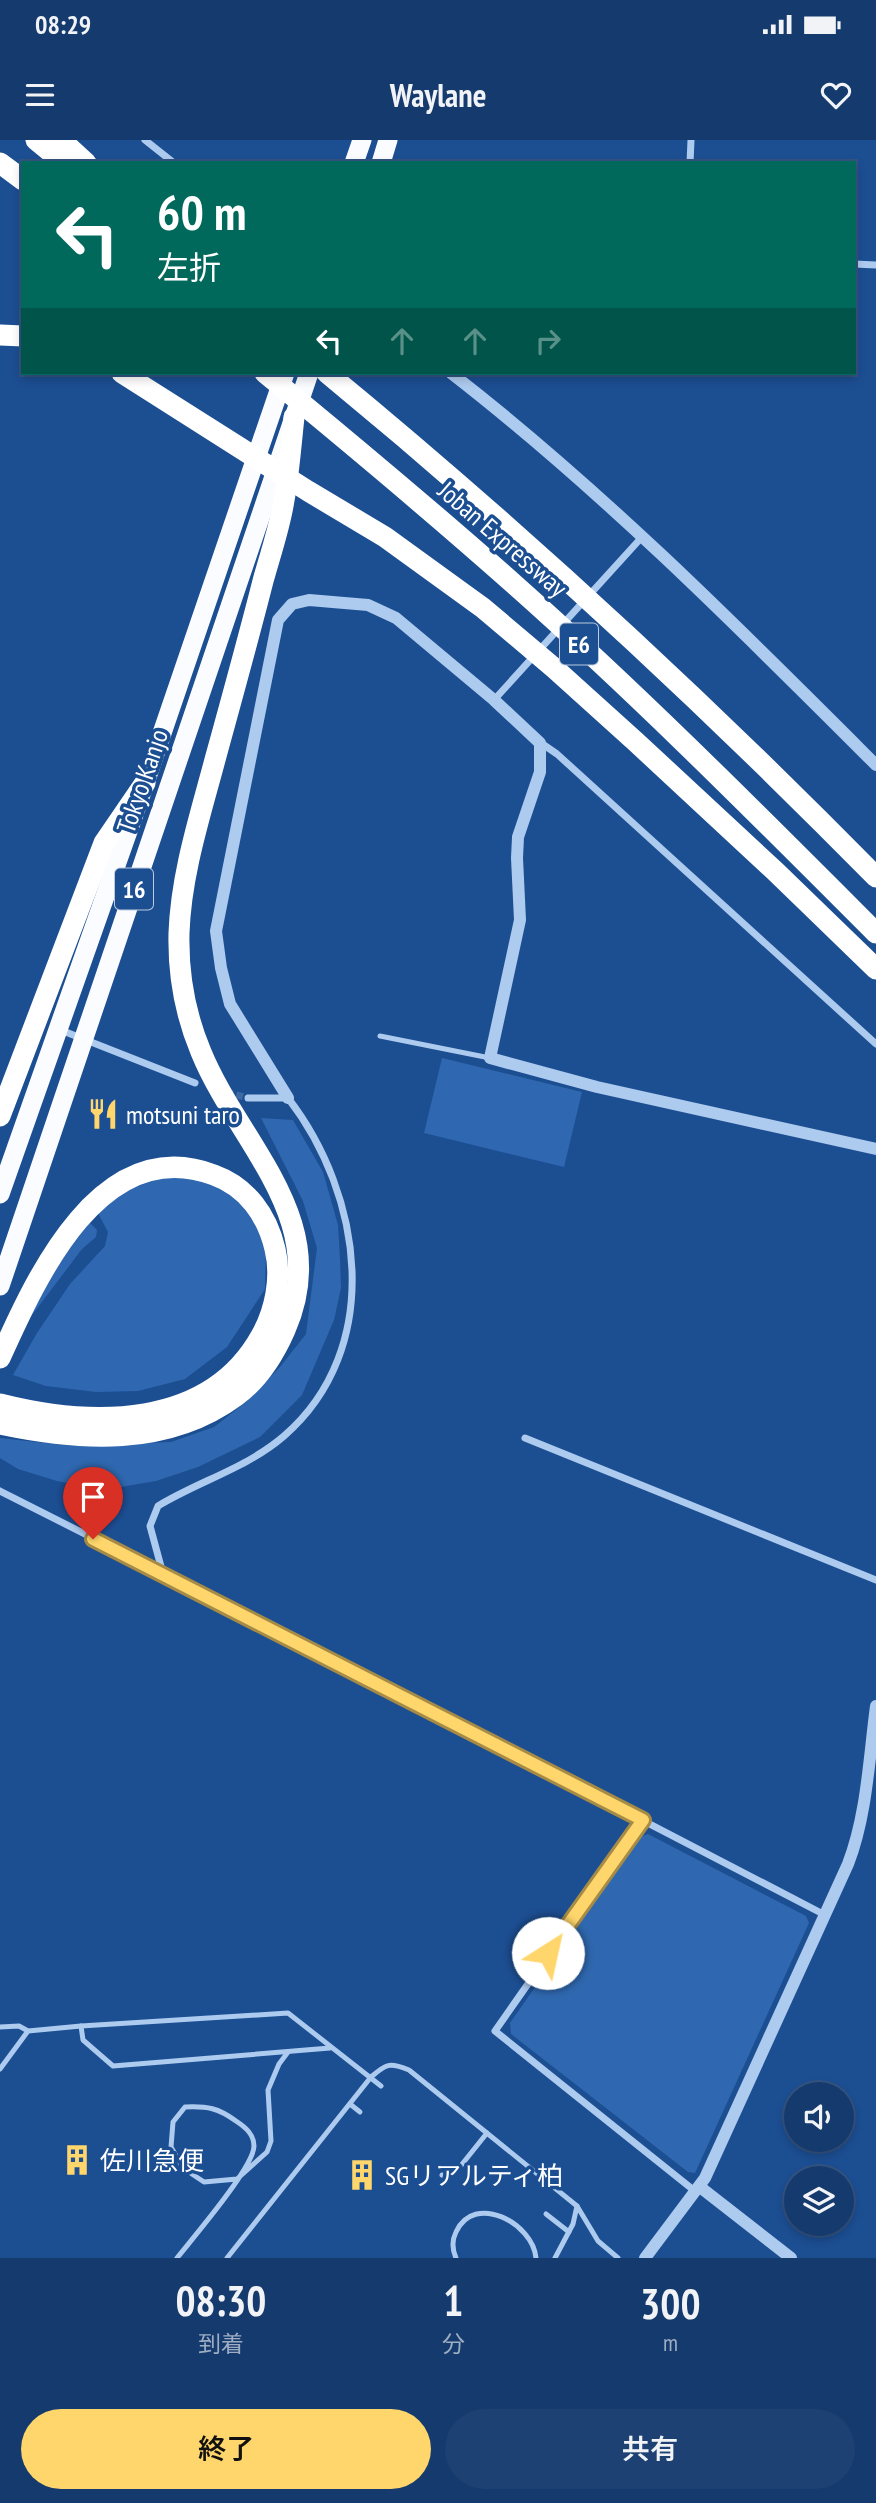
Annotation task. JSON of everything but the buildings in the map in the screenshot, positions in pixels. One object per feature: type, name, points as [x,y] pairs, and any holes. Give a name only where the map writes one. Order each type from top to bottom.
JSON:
[{"type":"highway","points":[[36,140],[62,161]]},
{"type":"highway","points":[[61,140],[84,161]]},
{"type":"highway","points":[[355,161],[362,140]]},
{"type":"highway","points":[[382,161],[388,140]]},
{"type":"highway","points":[[0,163],[21,179]]},
{"type":"highway","points":[[0,335],[21,336]]},
{"type":"highway","points":[[125,375],[385,537],[482,608],[554,667],[646,751],[876,969]]},
{"type":"highway","name":"Joban Expressway","points":[[267,375],[516,586],[649,709],[876,933]]},
{"type":"highway","name":"Tokyo Kanjo","points":[[0,1195],[284,375]]},
{"type":"highway","points":[[1,1411],[62,1435],[131,1435],[185,1424],[242,1392],[271,1356],[292,1314],[298,1265],[297,1241],[292,1222],[276,1183],[201,1053],[189,1021],[181,983],[179,931],[189,860],[294,417],[308,375]]},
{"type":"highway","name":"Joban Expressway","points":[[329,375],[583,595],[681,685],[876,877]]},
{"type":"highway","name":"Tokyo Kanjo","points":[[0,1286],[226,618],[275,496]]},
{"type":"highway","points":[[0,1116],[104,843],[145,783]]},
{"type":"highway","points":[[0,1359],[61,1242],[87,1210],[117,1185],[138,1174],[161,1168],[203,1170],[223,1178],[246,1194],[260,1210],[276,1251],[278,1277],[274,1302],[268,1322],[244,1362],[210,1392],[189,1402],[136,1416],[106,1418],[1,1411]]},
{"type":"street","points":[[145,140],[171,161]]},
{"type":"street","points":[[691,140],[691,161]]},
{"type":"street","points":[[856,264],[876,265]]},
{"type":"street","points":[[454,375],[642,537],[876,765]]},
{"type":"street","points":[[494,700],[642,537]]},
{"type":"street","points":[[163,1574],[150,1526],[158,1506],[257,1456],[284,1436],[327,1386],[347,1331],[352,1299],[353,1261],[348,1226],[323,1153],[230,1004],[221,968],[216,930],[278,620],[292,604],[309,600],[368,605],[396,618],[494,700],[540,743],[557,754],[876,1044]]},
{"type":"street","points":[[540,743],[540,772],[518,837],[520,920],[517,940],[490,1058],[608,1089],[876,1149]]},
{"type":"street","points":[[57,1028],[195,1083]]},
{"type":"street","points":[[248,1098],[288,1098]]},
{"type":"street","points":[[525,1438],[876,1580]]},
{"type":"street","points":[[0,1491],[825,1915]]},
{"type":"street","points":[[645,2258],[698,2189],[855,1847],[876,1706]]},
{"type":"street","points":[[643,1820],[495,2031],[791,2258]]},
{"type":"lane","points":[[380,1035],[490,1058]]},
{"type":"lane","points":[[0,2027],[19,2026],[27,2031],[288,2013],[381,2085]]},
{"type":"lane","points":[[81,2026],[83,2040],[113,2066],[330,2048]]},
{"type":"lane","points":[[0,2069],[27,2031]]},
{"type":"lane","points":[[177,2258],[248,2163],[254,2146],[248,2129],[225,2113],[207,2106],[185,2107],[173,2122],[171,2147],[183,2168],[204,2182],[237,2179],[267,2152],[271,2141],[268,2090],[279,2064],[288,2052]]},
{"type":"lane","points":[[227,2258],[371,2077],[384,2065],[396,2064],[409,2070],[577,2206],[598,2241],[618,2258]]},
{"type":"lane","points":[[350,2104],[360,2112]]},
{"type":"lane","points":[[442,2175],[449,2177],[456,2174],[487,2133]]},
{"type":"lane","points":[[555,2258],[569,2232],[577,2206]]},
{"type":"lane","points":[[456,2258],[453,2238],[460,2224],[472,2214],[500,2215],[522,2231],[535,2249],[536,2258]]},
{"type":"lane","points":[[546,2214],[569,2232]]},
{"type":"lane","points":[[602,2258],[608,2250]]},
{"type":"shaded area","points":[[442,1058],[582,1092],[564,1167],[424,1133]]},
{"type":"shaded area","points":[[261,1118],[293,1120],[323,1172],[338,1225],[341,1288],[334,1320],[302,1395],[260,1437],[198,1467],[156,1481],[103,1490],[57,1481],[18,1469],[0,1458],[0,1438],[73,1446],[171,1442],[214,1427],[246,1402],[280,1367],[306,1334],[317,1248],[303,1201]]},
{"type":"shaded area","points":[[187,1175],[224,1190],[250,1212],[266,1249],[265,1289],[227,1347],[185,1379],[138,1391],[96,1392],[46,1386],[13,1375],[70,1284],[105,1246],[108,1232],[98,1213],[125,1191],[158,1179]]},
{"type":"shaded area","points":[[89,1222],[97,1230],[96,1237],[82,1249],[26,1323],[42,1285]]},
{"type":"shaded area","points":[[648,1834],[806,1916],[809,1923],[695,2173],[688,2172],[511,2034],[510,2023],[640,1837]]},
{"type":"tunnel","points":[[226,1092],[248,1098]]},
{"type":"place","name":"motsuni taro","points":[[103,1114]]},
{"type":"place","name":"佐川急便","points":[[77,2160]]},
{"type":"place","name":"SGリアルティ柏","points":[[362,2175]]},
{"type":"route","points":[[93,1539],[643,1820],[548,1953]]}]
